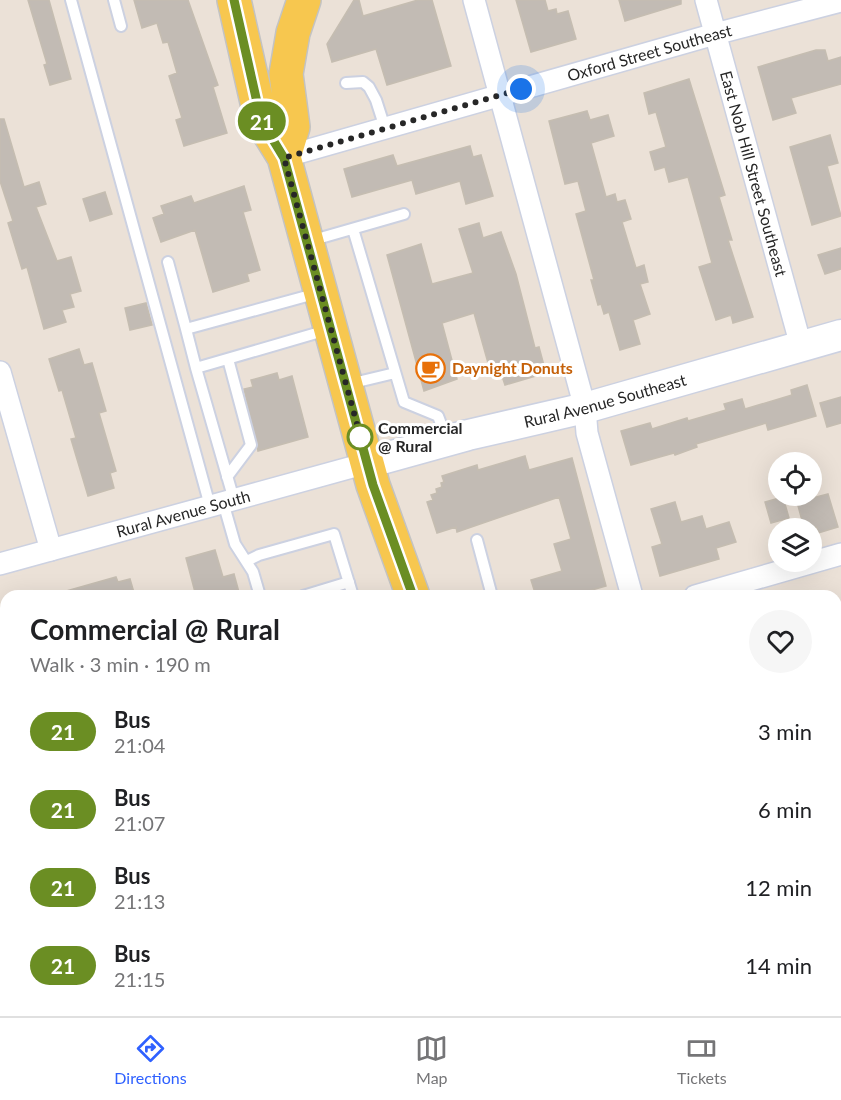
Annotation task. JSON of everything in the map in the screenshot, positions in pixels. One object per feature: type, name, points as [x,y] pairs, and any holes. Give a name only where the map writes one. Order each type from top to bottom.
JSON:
[{"type":"main road","points":[[234,0],[261,120],[284,158],[367,463],[411,590]]},
{"type":"main road","points":[[284,158],[293,127],[286,74],[293,33],[304,0]]},
{"type":"street","points":[[474,0],[585,408],[587,433],[630,590]]},
{"type":"street","name":"East Nob Hill Street Southeast","points":[[706,0],[801,346]]},
{"type":"street","name":"Oxford Street Southeast","points":[[284,158],[715,34],[841,1]]},
{"type":"street","name":"Rural Avenue Southeast","points":[[367,463],[448,440],[585,408],[841,335]]},
{"type":"street","points":[[0,372],[51,550]]},
{"type":"street","name":"Rural Avenue South","points":[[0,564],[367,463]]},
{"type":"street","points":[[716,590],[841,554]]},
{"type":"lane","points":[[70,0],[235,544],[247,561],[258,590]]},
{"type":"lane","points":[[114,0],[121,26]]},
{"type":"lane","points":[[346,83],[363,82],[369,87],[385,128]]},
{"type":"lane","points":[[307,242],[404,214]]},
{"type":"lane","points":[[353,228],[404,402],[438,416],[448,440]]},
{"type":"lane","points":[[168,262],[227,477]]},
{"type":"lane","points":[[186,329],[321,292]]},
{"type":"lane","points":[[196,368],[331,329]]},
{"type":"lane","points":[[222,503],[227,477],[251,445],[228,358]]},
{"type":"lane","points":[[346,384],[395,373]]},
{"type":"lane","points":[[247,561],[259,555],[334,534],[352,590]]},
{"type":"lane","points":[[477,540],[490,590]]},
{"type":"lane","points":[[323,590],[350,582]]},
{"type":"building","points":[[28,0],[49,0],[71,79],[50,85],[44,65],[47,64]]},
{"type":"building","points":[[134,0],[188,0],[218,85],[213,87],[227,133],[184,146],[176,120],[182,118],[169,76],[177,73],[168,42],[163,43],[157,23],[142,28]]},
{"type":"building","points":[[354,0],[359,0],[363,16],[418,0],[432,0],[451,66],[387,85],[376,49],[332,62],[327,44]]},
{"type":"building","points":[[516,0],[545,0],[548,11],[556,9],[557,14],[568,11],[576,39],[531,52]]},
{"type":"building","points":[[619,0],[681,0],[681,4],[625,21]]},
{"type":"building","points":[[816,50],[825,50],[828,61],[841,57],[841,84],[791,98],[796,113],[773,120],[758,67]]},
{"type":"building","points":[[689,79],[725,195],[719,197],[732,240],[728,240],[753,317],[733,323],[731,315],[716,320],[699,267],[712,263],[688,177],[669,182],[665,167],[655,170],[650,152],[666,147],[656,112],[649,114],[644,93]]},
{"type":"building","points":[[587,111],[590,120],[608,115],[614,136],[591,143],[606,197],[615,194],[617,202],[625,200],[631,219],[622,222],[636,268],[644,265],[648,282],[640,284],[650,314],[633,320],[640,344],[620,350],[609,312],[604,314],[601,304],[598,305],[591,280],[594,280],[576,214],[586,211],[578,181],[565,184],[549,121]]},
{"type":"building","points":[[0,119],[4,119],[24,187],[39,182],[46,204],[36,207],[57,261],[71,257],[81,291],[70,294],[74,307],[62,310],[66,322],[44,329],[27,267],[22,269],[8,223],[13,221],[0,181]]},
{"type":"building","points":[[830,135],[838,163],[827,166],[841,216],[812,225],[790,147]]},
{"type":"building","points":[[470,146],[473,157],[481,155],[493,196],[466,204],[460,181],[416,194],[412,180],[352,197],[344,169],[393,155],[397,166]]},
{"type":"building","points":[[244,186],[251,210],[243,212],[260,270],[247,274],[249,281],[213,292],[195,230],[161,242],[153,218],[164,214],[161,206],[191,196],[194,203]]},
{"type":"building","points":[[105,192],[112,214],[90,221],[83,199]]},
{"type":"building","points":[[479,223],[483,238],[501,232],[516,274],[535,348],[539,347],[546,373],[505,385],[499,367],[490,370],[474,313],[442,323],[457,379],[424,391],[387,255],[421,244],[432,284],[473,273],[459,229]]},
{"type":"building","points":[[841,248],[841,269],[825,274],[818,255]]},
{"type":"building","points":[[146,303],[152,325],[130,330],[125,308]]},
{"type":"building","points":[[79,349],[84,365],[92,363],[106,411],[99,413],[116,471],[110,473],[114,488],[88,496],[71,439],[76,438],[62,390],[59,391],[49,359]]},
{"type":"building","points":[[277,373],[279,380],[292,376],[308,437],[258,451],[244,389],[253,387],[251,380]]},
{"type":"building","points":[[807,385],[816,416],[768,430],[766,423],[696,444],[697,447],[675,455],[674,453],[631,465],[621,431],[650,423],[652,429],[687,418],[688,421],[726,410],[724,404],[742,399],[745,409],[792,395],[791,390]]},
{"type":"building","points":[[841,397],[841,423],[827,427],[820,403]]},
{"type":"building","points":[[525,456],[529,470],[572,458],[606,586],[592,590],[534,590],[531,580],[562,571],[554,544],[571,539],[559,497],[457,532],[456,527],[437,533],[427,502],[433,500],[431,495],[437,493],[436,489],[442,487],[441,483],[444,482],[442,476],[477,465],[478,470]]},
{"type":"building","points":[[828,494],[838,527],[822,532],[822,518],[801,518],[798,506],[822,506],[822,496]]},
{"type":"building","points":[[768,501],[768,506],[786,506],[789,518],[770,518],[765,502]]},
{"type":"building","points":[[675,502],[681,522],[702,516],[706,529],[729,522],[736,542],[716,548],[719,559],[660,576],[652,547],[662,544],[651,509]]},
{"type":"building","points":[[215,550],[223,577],[234,574],[238,590],[194,590],[186,558]]},
{"type":"building","points":[[116,577],[118,582],[130,579],[133,590],[70,590]]},
{"type":"bus line","name":"21","points":[[234,0],[261,120],[284,158],[373,485],[411,590]]},
{"type":"place","name":"Daynight Donuts","points":[[431,368]]},
{"type":"place","name":"Commercial @ Rural","points":[[360,437]]},
{"type":"route","points":[[360,437],[363,446],[284,158],[521,89]]}]
